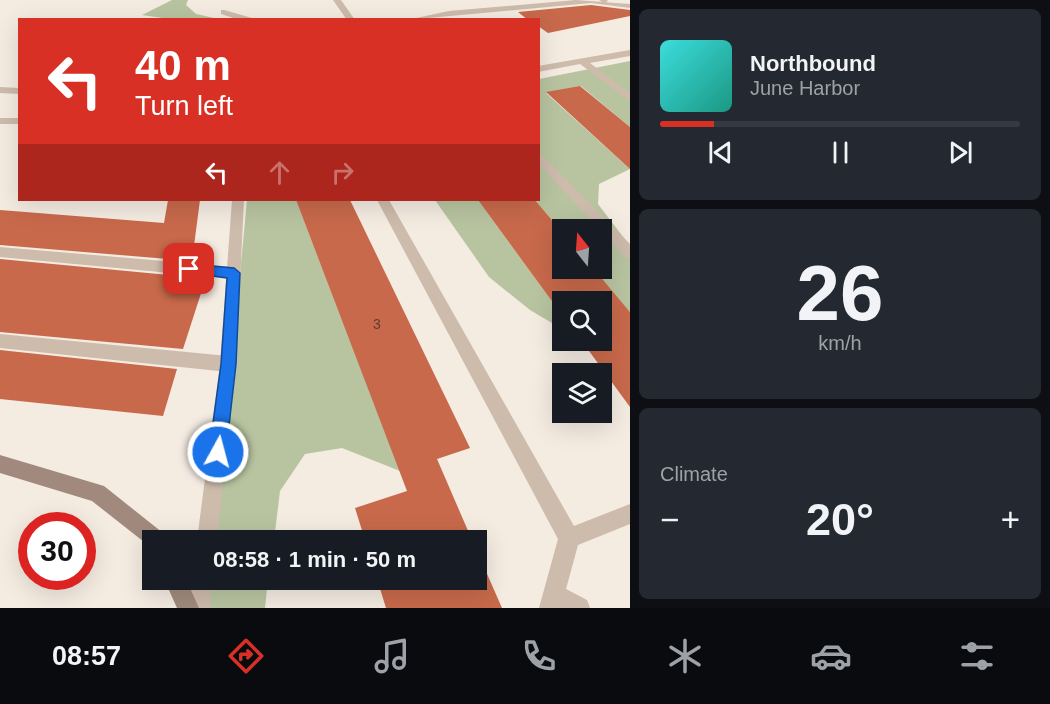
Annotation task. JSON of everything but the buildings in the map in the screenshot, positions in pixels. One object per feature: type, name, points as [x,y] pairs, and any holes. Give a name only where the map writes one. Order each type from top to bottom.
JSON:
[{"type":"main road","points":[[0,464],[97,493],[143,530]]},
{"type":"main road","points":[[180,590],[188,608]]},
{"type":"street","points":[[337,0],[350,18]]},
{"type":"street","points":[[422,18],[449,13],[603,1],[630,6]]},
{"type":"street","points":[[224,12],[243,18]]},
{"type":"street","points":[[540,69],[630,53]]},
{"type":"street","points":[[583,62],[630,98]]},
{"type":"street","points":[[0,90],[18,91]]},
{"type":"street","points":[[0,121],[18,121]]},
{"type":"street","points":[[540,157],[630,253]]},
{"type":"street","points":[[208,530],[228,364],[238,201]]},
{"type":"street","points":[[384,201],[569,538],[552,602],[579,608]]},
{"type":"street","points":[[0,252],[234,273]]},
{"type":"street","points":[[0,341],[228,364]]},
{"type":"street","points":[[569,538],[630,514]]},
{"type":"street","points":[[199,608],[201,590]]},
{"type":"green space","points":[[172,0],[188,0],[186,5],[196,14],[214,18],[162,18],[142,15]]},
{"type":"green space","points":[[630,61],[630,127],[581,86],[546,93],[630,169],[599,184],[598,204],[609,219],[552,220],[536,201],[540,201],[540,79]]},
{"type":"green space","points":[[247,201],[296,201],[400,471],[342,448],[305,454],[280,491],[275,530],[216,530]]},
{"type":"green space","points":[[436,201],[479,201],[552,301],[552,323],[530,310],[489,277]]},
{"type":"green space","points":[[612,222],[630,246],[630,312],[602,279],[612,279]]},
{"type":"green space","points":[[210,590],[267,590],[265,608],[208,608]]},
{"type":"route","points":[[189,269],[234,273],[228,364],[218,452]]}]
